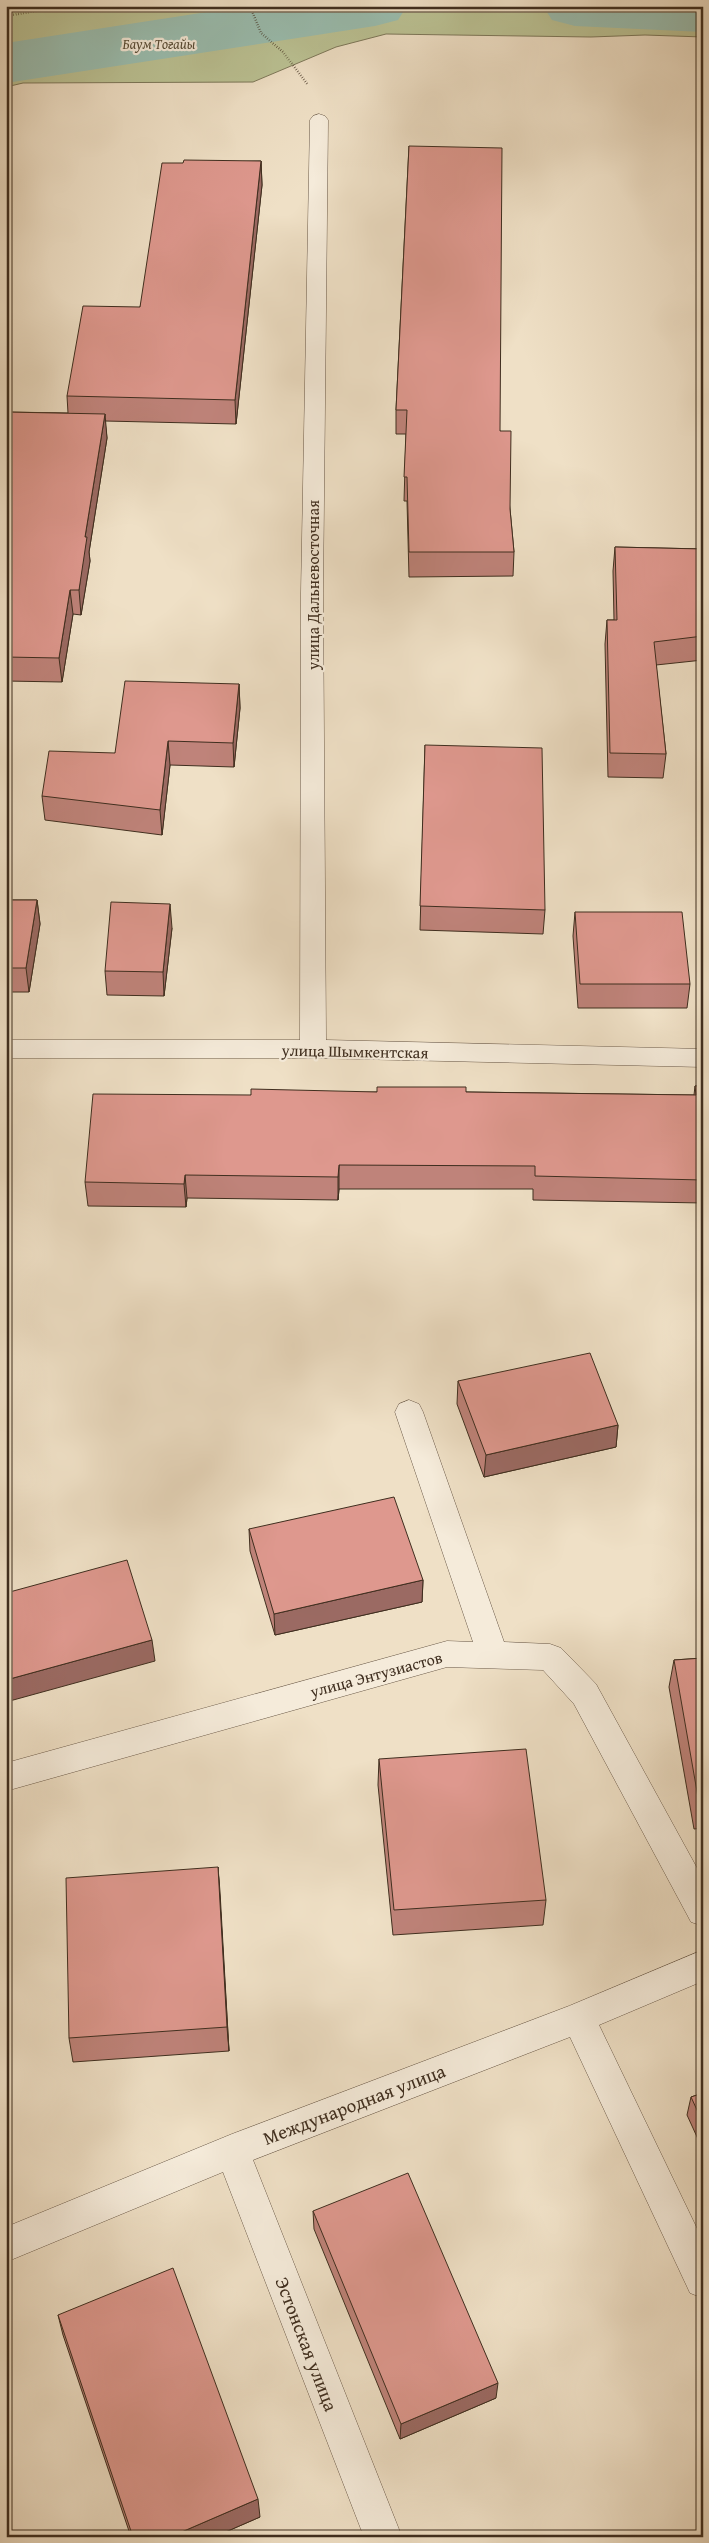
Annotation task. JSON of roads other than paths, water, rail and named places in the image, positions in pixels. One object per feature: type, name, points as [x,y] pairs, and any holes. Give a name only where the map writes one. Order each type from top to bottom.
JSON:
[{"type":"street","name":"улица Дальневосточная","points":[[313,1049],[312,593],[319,120]]},
{"type":"street","name":"улица Шымкентская","points":[[6,1049],[313,1049],[703,1058]]},
{"type":"street","points":[[409,1412],[493,1655]]},
{"type":"street","name":"улица Энтузиастов","points":[[6,1777],[447,1654],[550,1657],[585,1694],[703,1911]]},
{"type":"street","name":"Международная улица","points":[[6,2245],[232,2151],[578,2018],[703,1965]]},
{"type":"street","points":[[578,2018],[703,2280]]},
{"type":"street","name":"Эстонская улица","points":[[232,2151],[383,2537]]},
{"type":"waterway","points":[[6,63],[375,6]]},
{"type":"waterway","points":[[575,6],[703,12]]},
{"type":"park label","name":"Баум Тоғайы","points":[[159,44]]}]
